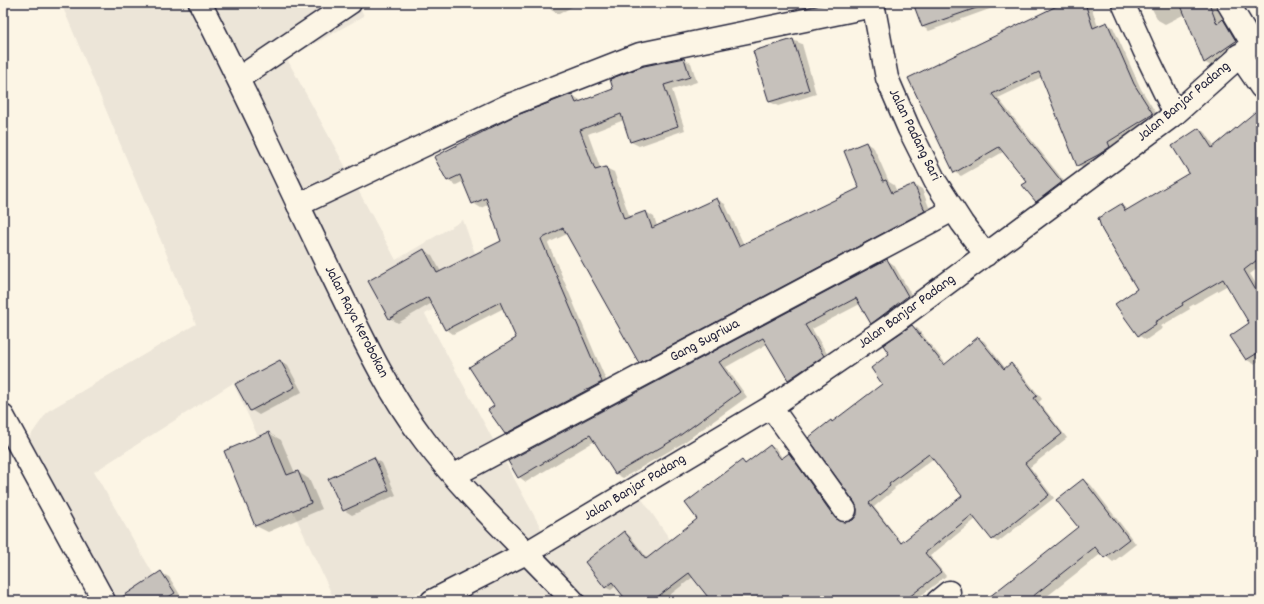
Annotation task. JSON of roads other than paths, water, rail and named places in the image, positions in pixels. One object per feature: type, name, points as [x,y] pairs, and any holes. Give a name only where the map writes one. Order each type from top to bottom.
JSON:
[{"type":"street","name":"Jalan Raya Kerobokan","points":[[200,3],[238,78],[298,205],[390,388],[425,441],[483,507],[528,552],[573,601]]},
{"type":"street","points":[[238,78],[350,3]]},
{"type":"street","points":[[1124,3],[1144,50],[1176,114]]},
{"type":"street","points":[[1228,3],[1251,45],[1261,87]]},
{"type":"street","points":[[298,205],[507,106],[640,54],[873,5]]},
{"type":"street","name":"Jalan Padang Sari","points":[[873,5],[886,78],[909,129],[935,181],[962,223],[986,255]]},
{"type":"street","name":"Jalan Banjar Padang","points":[[432,601],[528,552],[771,407],[896,322],[1176,114],[1251,45]]},
{"type":"street","name":"Gang Sugriwa","points":[[462,471],[949,212]]},
{"type":"street","points":[[771,407],[845,510]]},
{"type":"street","points":[[3,416],[104,601]]}]
